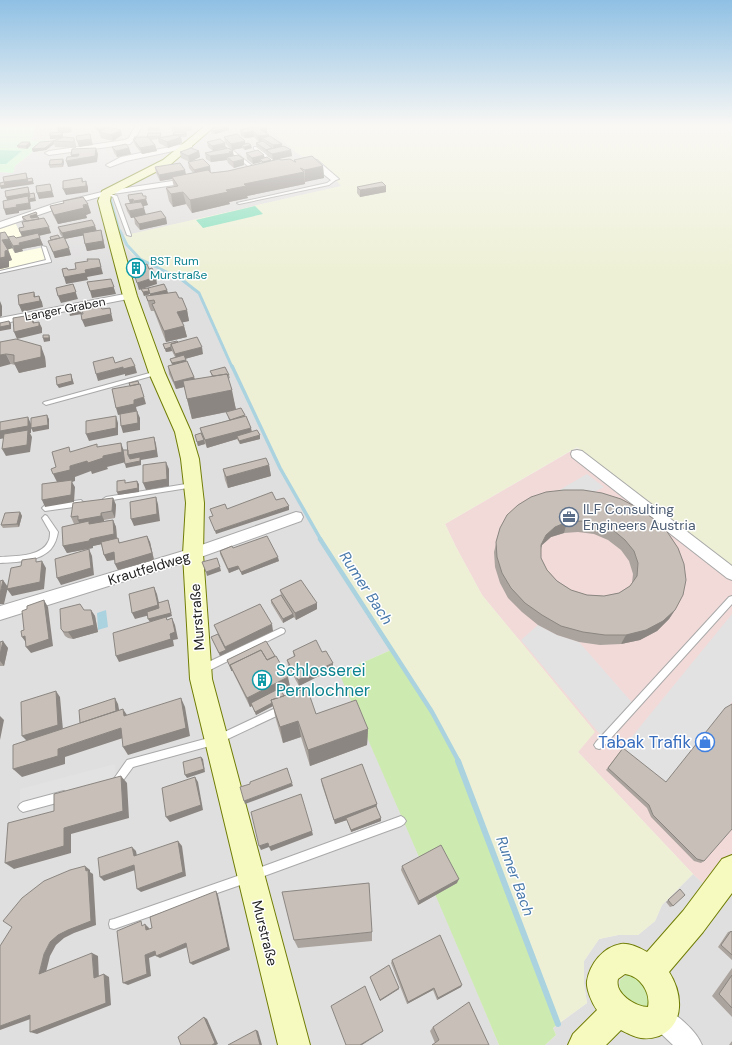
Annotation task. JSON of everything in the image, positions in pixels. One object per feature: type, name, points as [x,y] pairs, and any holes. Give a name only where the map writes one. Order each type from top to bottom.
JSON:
[{"type":"street","points":[[106,193],[142,175]]},
{"type":"street","points":[[330,175],[335,179]]},
{"type":"street","points":[[0,225],[56,206],[106,193],[201,178]]},
{"type":"street","name":"Murstraße","points":[[106,193],[104,201],[130,296],[157,373],[183,432],[190,459],[194,484],[193,554],[201,670],[217,740],[294,1045]]},
{"type":"street","name":"Langer Graben","points":[[0,321],[130,296]]},
{"type":"street","points":[[577,454],[732,574]]},
{"type":"street","name":"Krautfeldweg","points":[[0,613],[193,554],[296,517]]},
{"type":"street","points":[[650,970],[666,954],[732,869]]},
{"type":"street","points":[[621,959],[631,959],[641,962],[650,970],[662,988],[664,999],[661,1018],[649,1029],[640,1030],[630,1028],[621,1023],[607,1004],[603,992],[603,980],[606,970],[612,963],[621,959]]},
{"type":"street","points":[[584,1045],[614,1015]]},
{"type":"street","points":[[661,1018],[690,1045]]},
{"type":"lane","points":[[240,203],[328,184],[335,179]]},
{"type":"lane","points":[[106,193],[115,196],[129,235]]},
{"type":"lane","points":[[0,272],[49,261],[44,246]]},
{"type":"lane","points":[[46,403],[157,373]]},
{"type":"lane","points":[[46,508],[194,484]]},
{"type":"lane","points":[[0,560],[33,556],[49,548],[53,540],[54,532],[45,518]]},
{"type":"lane","points":[[599,745],[732,599]]},
{"type":"lane","points":[[201,670],[281,631]]},
{"type":"lane","points":[[110,784],[117,782],[130,763],[217,740],[288,706]]},
{"type":"lane","points":[[23,807],[74,794]]},
{"type":"lane","points":[[114,924],[401,821]]},
{"type":"shaded area","points":[[0,175],[329,175],[342,186],[123,236],[127,247],[132,254],[146,264],[184,279],[199,293],[250,408],[280,468],[318,536],[391,650],[339,673],[440,850],[437,894],[499,1045],[0,1045]]},
{"type":"shaded area","points":[[329,175],[732,175],[732,566],[577,447],[445,524],[482,595],[595,732],[578,752],[693,874],[662,905],[655,921],[638,935],[618,935],[599,939],[584,961],[584,984],[587,1003],[558,1024],[461,766],[432,712],[318,536],[280,468],[250,408],[199,293],[184,279],[146,264],[132,254],[122,236],[341,186]]},
{"type":"shaded area","points":[[14,220],[23,239],[10,244],[15,253],[44,247],[49,261],[0,272],[0,225]]},
{"type":"shaded area","points":[[571,451],[732,574],[732,868],[714,893],[693,874],[578,752],[594,731],[482,595],[445,524]]},
{"type":"shaded area","points":[[587,474],[604,487],[579,500],[528,508]]},
{"type":"shaded area","points":[[732,614],[732,702],[664,785],[621,750]]},
{"type":"shaded area","points":[[538,625],[557,635],[579,642],[635,706],[604,739],[521,640]]},
{"type":"shaded area","points":[[115,764],[116,777],[20,803],[20,789]]},
{"type":"shaded area","points":[[732,868],[732,1045],[545,1045],[556,1035],[553,1028],[587,1003],[584,984],[584,961],[599,939],[618,935],[638,935],[655,921],[662,905],[693,874],[714,893]]},
{"type":"green space","points":[[255,206],[263,214],[203,228],[196,220]]},
{"type":"green space","points":[[391,650],[432,712],[461,766],[558,1024],[553,1028],[556,1035],[545,1045],[499,1045],[339,673]]},
{"type":"green space","points":[[628,974],[633,974],[646,984],[649,1007],[641,1013],[619,993],[620,980]]},
{"type":"water","points":[[106,610],[108,627],[98,630],[97,613]]},
{"type":"building","points":[[26,175],[27,179],[4,182],[3,177]]},
{"type":"building","points":[[183,175],[290,175],[244,184],[246,186],[226,190],[228,192],[190,200],[183,192],[171,194],[166,188],[178,186],[172,177]]},
{"type":"building","points":[[32,178],[33,181],[28,182],[27,179]]},
{"type":"building","points":[[82,178],[82,182],[86,181],[86,186],[63,189],[63,181]]},
{"type":"building","points":[[4,182],[5,185],[0,186],[0,183]]},
{"type":"building","points":[[382,182],[386,186],[360,190],[357,187]]},
{"type":"building","points":[[50,184],[52,191],[37,193],[36,186]]},
{"type":"building","points":[[28,187],[29,193],[6,197],[5,191]]},
{"type":"building","points":[[34,193],[35,198],[28,199],[30,196],[29,194]]},
{"type":"building","points":[[142,193],[143,196],[146,196],[146,199],[134,201],[133,199],[129,200],[128,195]]},
{"type":"building","points":[[28,196],[29,203],[4,209],[3,201]]},
{"type":"building","points":[[83,197],[88,204],[83,205],[84,208],[54,215],[50,206],[64,203],[63,201]]},
{"type":"building","points":[[141,202],[144,208],[129,211],[125,204]]},
{"type":"building","points":[[161,211],[166,218],[139,224],[134,217]]},
{"type":"building","points":[[36,212],[37,214],[30,216],[31,218],[38,217],[39,219],[27,221],[22,217]]},
{"type":"building","points":[[44,218],[49,227],[20,232],[19,228],[24,227],[22,222]]},
{"type":"building","points":[[92,220],[95,226],[62,233],[58,227]]},
{"type":"building","points":[[101,230],[103,241],[85,244],[83,233]]},
{"type":"building","points":[[5,232],[9,239],[2,240],[8,250],[5,251],[5,257],[0,258],[0,233]]},
{"type":"building","points":[[38,233],[40,238],[13,246],[8,237],[14,236],[16,238]]},
{"type":"building","points":[[58,235],[60,238],[51,240],[50,237]]},
{"type":"building","points":[[64,237],[69,248],[53,252],[48,241]]},
{"type":"building","points":[[87,259],[99,259],[101,267],[85,270],[86,273],[64,277],[62,269],[76,269],[75,263],[88,261]]},
{"type":"building","points":[[147,264],[149,269],[152,268],[156,277],[137,283],[133,271],[135,270],[134,267]]},
{"type":"building","points":[[111,279],[114,287],[90,291],[87,282]]},
{"type":"building","points":[[73,284],[76,292],[58,296],[56,288]]},
{"type":"building","points":[[164,284],[167,290],[150,294],[148,288]]},
{"type":"building","points":[[148,288],[149,291],[143,292],[141,289]]},
{"type":"building","points":[[34,292],[34,297],[39,296],[40,301],[19,305],[18,295]]},
{"type":"building","points":[[176,292],[179,298],[182,298],[187,310],[177,312],[184,326],[164,331],[152,304],[155,303],[154,300],[148,301],[146,296]]},
{"type":"building","points":[[80,306],[81,310],[69,312],[68,308]]},
{"type":"building","points":[[100,306],[102,309],[110,308],[111,314],[82,320],[82,310]]},
{"type":"building","points":[[31,315],[33,323],[39,322],[39,326],[14,332],[13,318]]},
{"type":"building","points":[[9,321],[10,325],[0,327],[0,323]]},
{"type":"building","points":[[43,335],[49,335],[49,338],[43,338]]},
{"type":"building","points":[[197,337],[202,347],[175,354],[171,344]]},
{"type":"building","points":[[16,339],[41,346],[41,357],[14,363],[14,355],[0,355],[0,342]]},
{"type":"building","points":[[178,342],[171,344],[171,347],[165,349],[163,344]]},
{"type":"building","points":[[184,355],[186,360],[172,363],[170,359]]},
{"type":"building","points":[[113,357],[115,363],[131,358],[135,366],[123,369],[123,367],[96,374],[93,362]]},
{"type":"building","points":[[187,361],[194,377],[174,382],[168,366]]},
{"type":"building","points":[[225,367],[229,375],[213,376],[210,371]]},
{"type":"building","points":[[71,374],[72,381],[57,385],[56,377]]},
{"type":"building","points":[[227,374],[232,390],[187,399],[183,381]]},
{"type":"building","points":[[138,381],[139,384],[130,386],[129,383]]},
{"type":"building","points":[[140,384],[144,397],[134,400],[134,404],[116,408],[112,389]]},
{"type":"building","points":[[241,408],[245,415],[230,420],[226,412]]},
{"type":"building","points":[[137,411],[138,423],[121,426],[120,414]]},
{"type":"building","points":[[47,415],[48,425],[31,428],[31,418]]},
{"type":"building","points":[[116,416],[116,428],[86,434],[86,421]]},
{"type":"building","points":[[246,416],[251,428],[205,440],[200,428]]},
{"type":"building","points":[[28,417],[28,426],[0,431],[0,422]]},
{"type":"building","points":[[28,430],[27,445],[2,449],[4,434]]},
{"type":"building","points":[[257,430],[260,435],[239,441],[237,436]]},
{"type":"building","points":[[201,433],[204,440],[197,442],[195,435]]},
{"type":"building","points":[[154,437],[156,450],[128,455],[127,442]]},
{"type":"building","points":[[121,443],[122,452],[103,456],[103,458],[88,463],[87,461],[70,466],[70,470],[53,474],[51,469],[56,467],[52,452],[69,447],[70,452],[97,444],[97,447]]},
{"type":"building","points":[[123,450],[128,450],[130,459],[140,457],[140,461],[125,464]]},
{"type":"building","points":[[266,458],[269,465],[226,477],[223,469]]},
{"type":"building","points":[[166,462],[167,479],[143,483],[143,465]]},
{"type":"building","points":[[72,480],[71,495],[42,500],[42,484]]},
{"type":"building","points":[[125,480],[125,483],[137,481],[138,488],[117,492],[117,481]]},
{"type":"building","points":[[583,490],[602,493],[621,499],[654,519],[668,533],[678,548],[684,564],[686,580],[683,595],[675,610],[663,621],[646,630],[626,635],[605,635],[583,632],[561,626],[525,603],[511,588],[502,573],[497,557],[496,542],[500,528],[507,515],[518,505],[531,497],[546,492]],"holes":[[[582,521],[598,524],[613,530],[625,540],[634,551],[638,563],[637,576],[630,586],[619,593],[604,596],[587,595],[571,590],[557,581],[547,570],[541,558],[541,545],[546,535],[555,527],[567,522]]]},
{"type":"building","points":[[272,492],[276,500],[284,498],[289,506],[215,531],[209,517],[213,516],[210,509],[225,504],[227,509]]},
{"type":"building","points":[[156,497],[157,514],[131,519],[130,502]]},
{"type":"building","points":[[113,498],[112,511],[101,513],[101,516],[78,520],[78,516],[71,517],[73,503]]},
{"type":"building","points":[[20,512],[17,524],[1,525],[5,513]]},
{"type":"building","points":[[113,520],[114,534],[63,546],[62,527],[89,521],[89,524]]},
{"type":"building","points":[[147,536],[152,553],[115,564],[114,552],[104,555],[101,542],[118,538],[119,543]]},
{"type":"building","points":[[267,536],[278,557],[241,572],[238,566],[228,569],[220,551]]},
{"type":"building","points":[[89,549],[91,568],[57,578],[55,559]]},
{"type":"building","points":[[36,558],[36,562],[42,561],[40,582],[7,589],[11,568],[21,566],[22,560]]},
{"type":"building","points":[[217,558],[220,567],[206,572],[202,562]]},
{"type":"building","points":[[3,580],[0,594],[0,581]]},
{"type":"building","points":[[301,580],[317,603],[295,613],[280,590]]},
{"type":"building","points":[[154,587],[158,605],[132,613],[129,594]]},
{"type":"building","points":[[281,595],[293,614],[283,619],[271,600]]},
{"type":"building","points":[[44,600],[49,639],[26,647],[25,636],[22,637],[21,631],[24,630],[22,611],[27,609],[27,606]]},
{"type":"building","points":[[168,600],[171,613],[148,619],[147,612],[159,608],[158,603]]},
{"type":"building","points":[[80,604],[84,610],[91,610],[94,625],[64,632],[61,629],[60,609]]},
{"type":"building","points":[[260,604],[272,624],[225,647],[214,625]]},
{"type":"building","points":[[166,617],[167,620],[172,618],[175,632],[170,634],[171,639],[116,656],[113,633]]},
{"type":"building","points":[[218,634],[226,650],[219,653],[211,637]]},
{"type":"building","points":[[316,640],[322,652],[326,651],[333,663],[298,680],[287,660],[295,656],[293,651]]},
{"type":"building","points":[[3,641],[0,655],[0,642]]},
{"type":"building","points":[[266,641],[275,656],[267,660],[261,650],[230,665],[232,671],[227,660]]},
{"type":"building","name":"Schlosserei Pernlochner","points":[[261,650],[267,660],[276,656],[288,677],[247,698],[230,665]]},
{"type":"building","points":[[280,688],[284,696],[271,700],[272,703],[255,712],[251,703]]},
{"type":"building","points":[[307,688],[316,714],[356,700],[368,729],[308,750],[298,721],[280,727],[271,700]]},
{"type":"building","points":[[56,691],[58,725],[22,736],[21,702]]},
{"type":"building","points":[[115,698],[116,711],[80,723],[79,710]]},
{"type":"building","points":[[181,698],[186,728],[123,747],[121,728],[58,749],[58,756],[13,769],[13,745],[123,709],[124,716]]},
{"type":"building","points":[[732,704],[732,829],[704,861],[697,859],[653,815],[649,805],[608,768],[623,748],[666,782],[725,708]]},
{"type":"building","points":[[201,757],[204,769],[185,775],[183,762]]},
{"type":"building","points":[[362,764],[377,804],[334,820],[321,779]]},
{"type":"building","points":[[287,768],[292,783],[244,801],[240,787]]},
{"type":"building","points":[[121,776],[123,811],[64,828],[64,846],[5,863],[8,823],[54,811],[54,794]]},
{"type":"building","points":[[195,777],[201,805],[166,817],[162,788]]},
{"type":"building","points":[[301,794],[312,831],[269,847],[268,843],[259,846],[251,812]]},
{"type":"building","points":[[376,806],[381,818],[351,830],[346,818]]},
{"type":"building","points":[[178,841],[183,872],[137,889],[134,865],[100,877],[98,858],[132,847],[134,856]]},
{"type":"building","points":[[441,845],[459,879],[419,901],[402,866]]},
{"type":"building","points":[[85,866],[86,871],[88,870],[91,921],[58,935],[50,942],[44,954],[39,974],[92,953],[94,978],[104,974],[106,1003],[30,1032],[30,1015],[0,1026],[0,946],[12,927],[3,921],[22,898],[44,881],[70,870]]},
{"type":"building","points":[[369,883],[372,932],[294,940],[282,892]]},
{"type":"building","points":[[680,889],[685,895],[673,906],[668,900]]},
{"type":"building","points":[[216,891],[228,947],[190,963],[186,943],[156,956],[155,951],[145,955],[147,974],[123,983],[117,931],[141,921],[142,926],[145,924],[146,930],[152,928],[150,917]]},
{"type":"building","points":[[731,931],[732,932],[732,955],[721,945]]},
{"type":"building","points":[[440,935],[462,985],[438,998],[434,988],[408,1002],[392,960]]},
{"type":"building","points":[[389,965],[399,988],[380,1000],[370,977]]},
{"type":"building","points":[[732,975],[732,1008],[719,994]]},
{"type":"building","points":[[365,986],[383,1031],[360,1045],[346,1045],[331,1006]]},
{"type":"building","points":[[469,1002],[489,1045],[432,1045],[439,1040],[433,1027]]},
{"type":"building","points":[[204,1017],[215,1043],[212,1045],[181,1045],[178,1037]]},
{"type":"building","points":[[256,1030],[260,1045],[228,1045]]},
{"type":"waterway","name":"Rumer Bach","points":[[111,199],[120,232]]},
{"type":"waterway","name":"Rumer Bach","points":[[120,231],[127,245],[140,259],[181,279],[199,293],[232,367]]},
{"type":"waterway","name":"Rumer Bach","points":[[232,366],[280,468],[321,540]]},
{"type":"waterway","name":"Rumer Bach","points":[[320,539],[432,712],[459,762]]},
{"type":"waterway","name":"Rumer Bach","points":[[458,761],[558,1024]]},
{"type":"place","name":"BST Rum Murstraße","points":[[136,268]]},
{"type":"place","name":"ILF Consulting Engineers Austria","points":[[569,517]]},
{"type":"place","name":"Schlosserei Pernlochner","points":[[262,680]]},
{"type":"place","name":"Tabak Trafik","points":[[705,742]]}]
